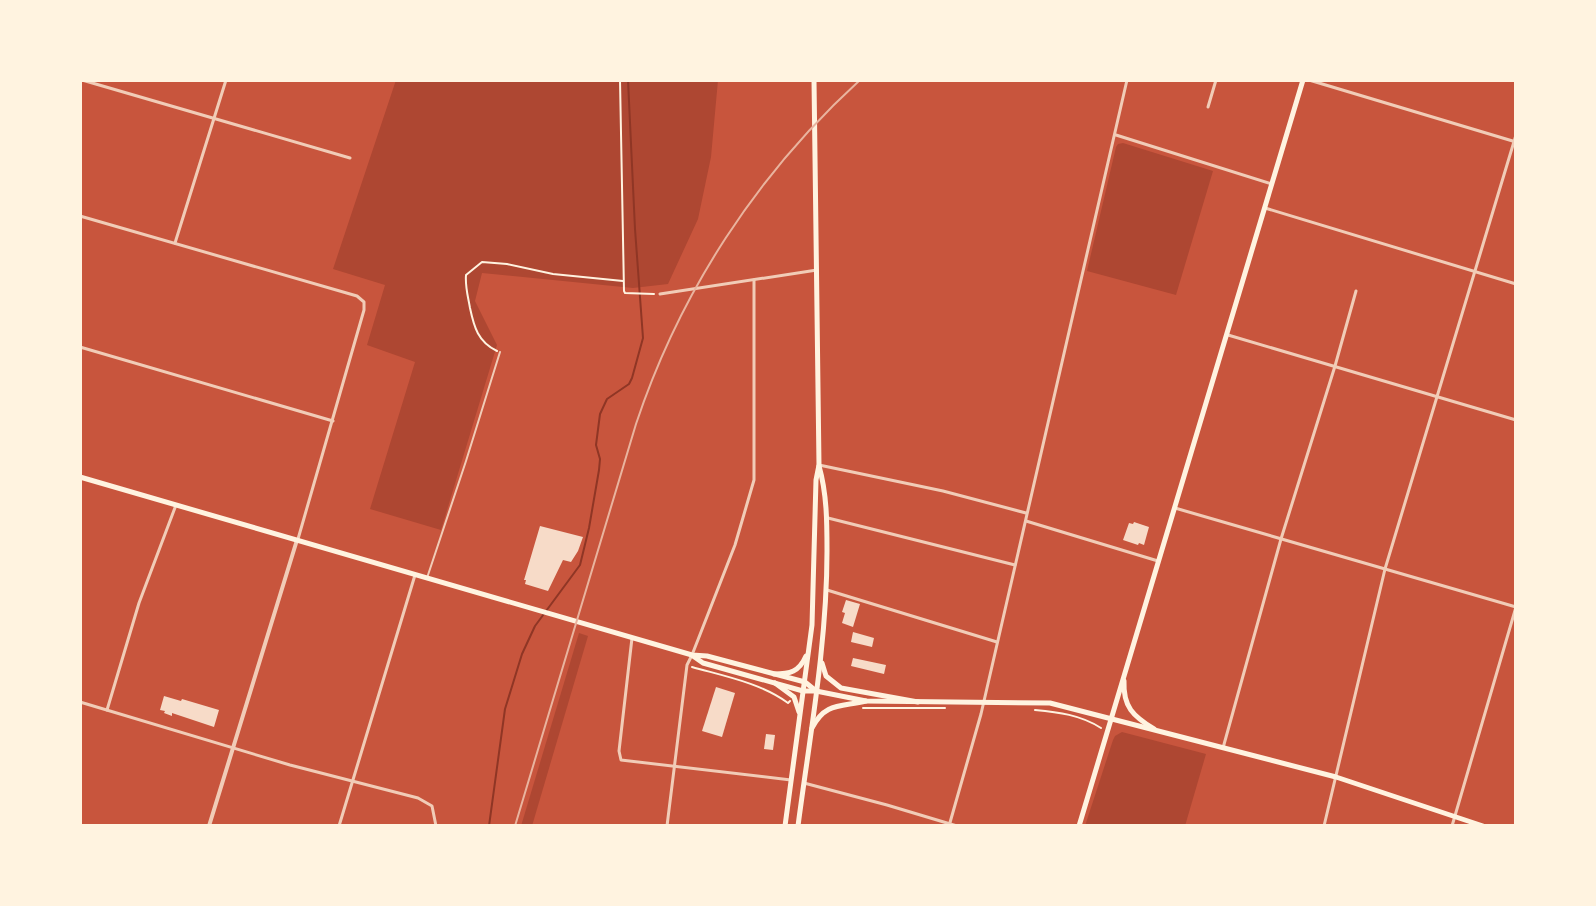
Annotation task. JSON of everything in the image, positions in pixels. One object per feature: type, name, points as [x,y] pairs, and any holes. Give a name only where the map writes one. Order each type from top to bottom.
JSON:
[{"type":"main road","points":[[785,826],[812,625],[819,465],[814,80]]},
{"type":"main road","points":[[1079,826],[1306,80]]},
{"type":"main road","points":[[798,826],[827,590],[827,518],[819,465]]},
{"type":"main road","points":[[80,477],[692,655],[707,656],[805,682],[816,691]]},
{"type":"main road","points":[[774,674],[789,674],[797,670],[808,651]]},
{"type":"main road","points":[[692,655],[703,663],[803,691],[866,701],[1050,703],[1336,777],[1483,826]]},
{"type":"main road","points":[[820,656],[826,676],[841,688],[918,702]]},
{"type":"main road","points":[[1124,674],[1123,696],[1126,703],[1141,721],[1159,732]]},
{"type":"main road","points":[[775,683],[795,699],[800,718]]},
{"type":"main road","points":[[810,733],[824,711],[866,701]]},
{"type":"street","points":[[82,80],[350,158]]},
{"type":"street","points":[[175,243],[226,80]]},
{"type":"street","points":[[950,825],[984,703],[1127,80]]},
{"type":"street","points":[[1208,107],[1216,80]]},
{"type":"street","points":[[1306,80],[1515,142]]},
{"type":"street","points":[[1116,135],[1272,184]]},
{"type":"street","points":[[1324,826],[1385,569],[1516,135]]},
{"type":"street","points":[[1265,208],[1516,284]]},
{"type":"street","points":[[80,216],[357,296],[364,302],[333,421],[209,826]]},
{"type":"street","points":[[660,294],[817,270]]},
{"type":"street","points":[[667,826],[687,665],[735,545],[754,480],[754,280]]},
{"type":"street","points":[[1223,748],[1281,539],[1356,291]]},
{"type":"street","points":[[1227,334],[1516,420]]},
{"type":"street","points":[[80,347],[333,421]]},
{"type":"street","points":[[819,465],[943,491],[1027,513]]},
{"type":"street","points":[[107,710],[139,603],[177,504]]},
{"type":"street","points":[[1175,508],[1516,607],[1452,826]]},
{"type":"street","points":[[827,518],[1015,565]]},
{"type":"street","points":[[1026,521],[1158,561]]},
{"type":"street","points":[[339,826],[415,575]]},
{"type":"street","points":[[827,590],[997,642]]},
{"type":"street","points":[[632,638],[619,751],[621,760],[791,780]]},
{"type":"street","points":[[80,702],[427,802],[432,806],[436,826]]},
{"type":"street","points":[[804,783],[957,826]]},
{"type":"lane","points":[[427,579],[500,352]]},
{"type":"path","points":[[620,80],[625,293],[660,294]]},
{"type":"path","points":[[500,352],[487,346],[475,331],[465,286],[466,275],[482,262],[553,274],[623,281]]},
{"type":"path","points":[[687,665],[759,686],[788,703],[795,699]]},
{"type":"path","points":[[859,708],[955,709]]},
{"type":"path","points":[[1035,710],[1089,720],[1107,731]]},
{"type":"shaded area","points":[[396,80],[718,80],[711,157],[698,219],[668,284],[633,288],[482,273],[475,301],[497,345],[441,530],[370,509],[415,362],[367,345],[385,285],[333,269]]},
{"type":"shaded area","points":[[1123,143],[1213,171],[1176,295],[1087,271],[1116,147]]},
{"type":"shaded area","points":[[579,633],[588,636],[532,826],[521,826]]},
{"type":"shaded area","points":[[1122,732],[1206,754],[1185,826],[1085,826],[1113,740]]},
{"type":"building","points":[[1129,523],[1149,527],[1144,545],[1123,540]]},
{"type":"building","points":[[540,526],[583,537],[571,562],[563,560],[548,591],[525,584],[524,580]]},
{"type":"building","points":[[846,600],[860,604],[853,627],[842,623]]},
{"type":"building","points":[[853,632],[874,638],[872,647],[851,642]]},
{"type":"building","points":[[853,658],[886,665],[884,674],[851,666]]},
{"type":"building","points":[[716,687],[735,693],[722,737],[702,731]]},
{"type":"building","points":[[164,696],[219,710],[214,727],[164,713],[160,710]]},
{"type":"building","points":[[766,734],[775,735],[773,750],[764,749]]},
{"type":"waterway","points":[[489,826],[505,709],[522,654],[535,626],[580,565],[599,470],[596,445],[600,414],[607,399],[629,384],[643,338],[628,80]]},
{"type":"railway","points":[[515,826],[636,424],[675,328],[699,282],[755,195],[823,116],[860,80]]}]
